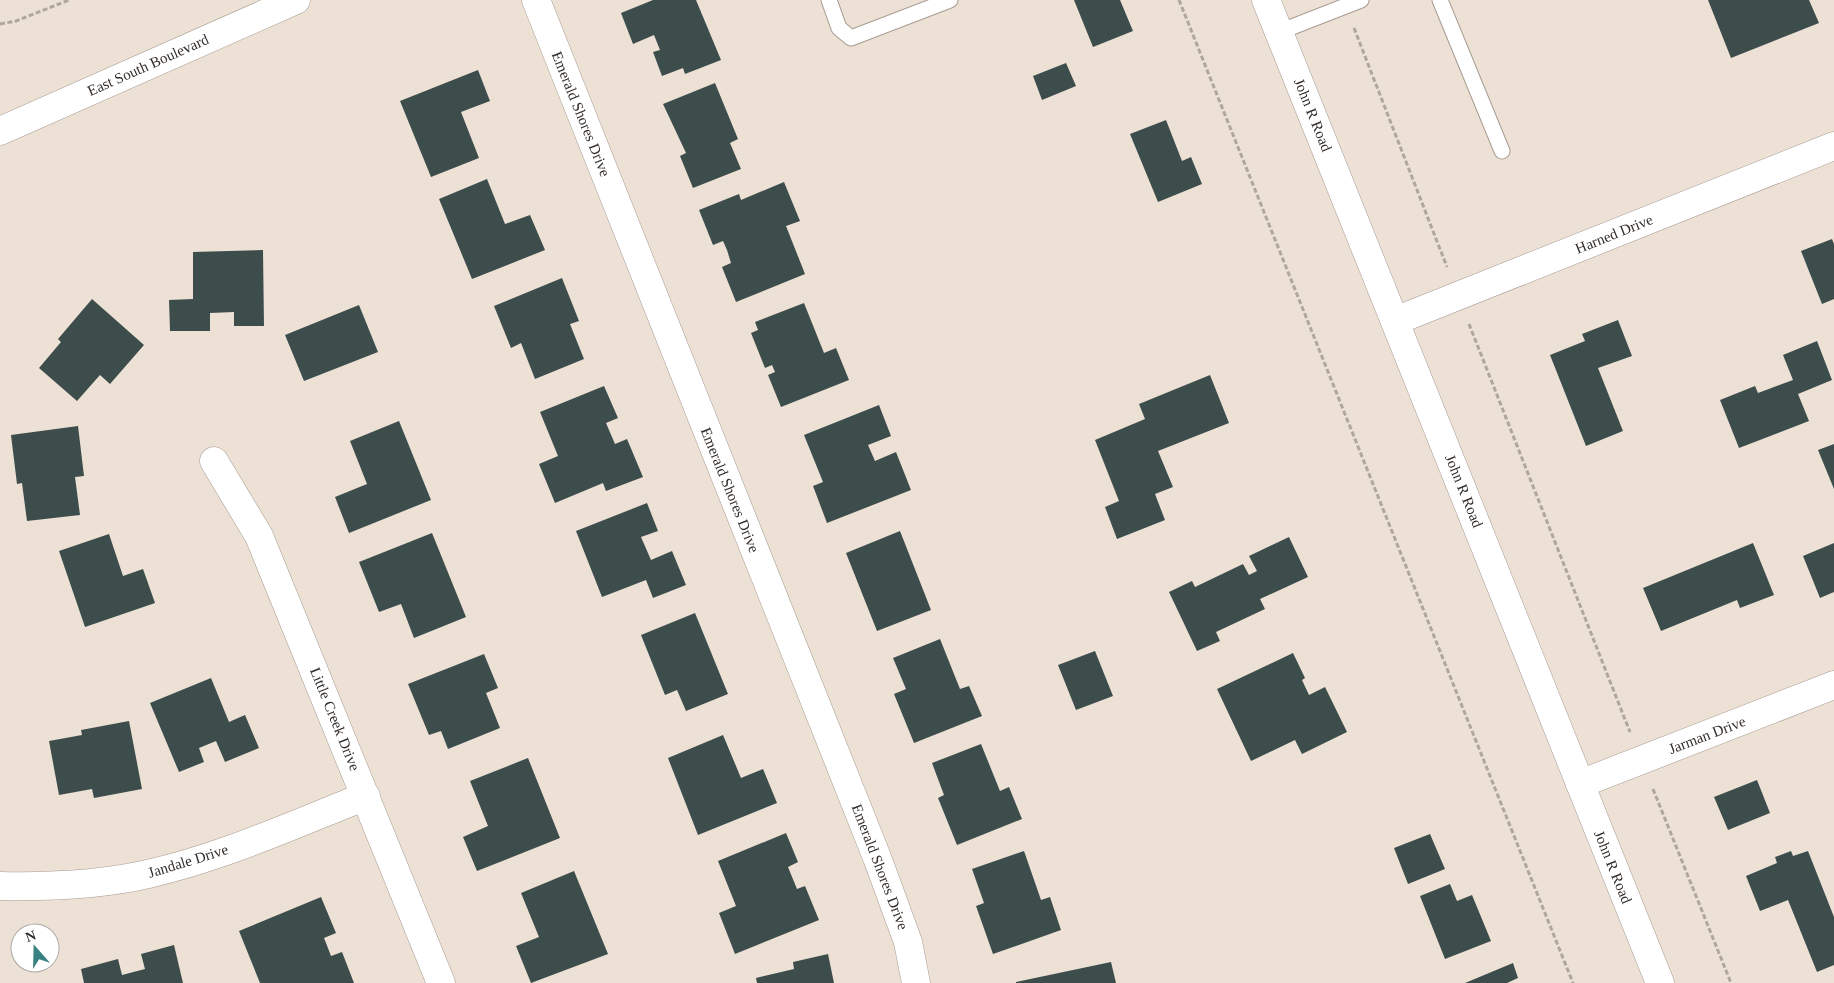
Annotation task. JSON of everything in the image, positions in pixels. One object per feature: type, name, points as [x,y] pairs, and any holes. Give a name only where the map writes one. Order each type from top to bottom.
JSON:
[{"type":"street","name":"East South Boulevard","points":[[0,131],[296,0]]},
{"type":"street","name":"Emerald Shores Drive","points":[[536,0],[878,860],[908,942],[916,983]]},
{"type":"street","name":"John R Road","points":[[1266,0],[1660,983]]},
{"type":"street","name":"Harned Drive","points":[[1395,321],[1834,146]]},
{"type":"street","name":"Little Creek Drive","points":[[214,461],[259,536],[441,983]]},
{"type":"street","name":"Jarman Drive","points":[[1580,784],[1834,685]]},
{"type":"street","name":"Jandale Drive","points":[[0,886],[85,884],[148,874],[219,853],[366,796]]},
{"type":"lane","points":[[829,0],[839,28],[851,38],[929,4],[950,0]]},
{"type":"lane","points":[[1279,32],[1361,0]]},
{"type":"lane","points":[[1440,0],[1502,151]]},
{"type":"path","points":[[0,24],[16,21],[69,0]]},
{"type":"path","points":[[1178,0],[1573,983]]},
{"type":"path","points":[[1346,5],[1446,265]]},
{"type":"path","points":[[1470,326],[1630,730]]},
{"type":"path","points":[[1653,789],[1732,983]]},
{"type":"building","points":[[653,0],[696,0],[721,60],[685,74],[683,68],[662,76],[653,52],[660,50],[654,35],[633,44],[621,13]]},
{"type":"building","points":[[1074,0],[1120,0],[1133,31],[1093,47]]},
{"type":"building","points":[[1708,0],[1809,0],[1819,23],[1731,58]]},
{"type":"building","points":[[1066,63],[1076,86],[1042,100],[1033,76]]},
{"type":"building","points":[[478,70],[490,101],[461,112],[479,158],[431,177],[400,101]]},
{"type":"building","points":[[715,83],[738,139],[730,143],[741,169],[693,188],[680,156],[686,153],[663,104]]},
{"type":"building","points":[[1166,120],[1182,161],[1191,157],[1202,184],[1158,202],[1130,134]]},
{"type":"building","points":[[487,179],[505,224],[530,215],[545,250],[472,279],[439,199]]},
{"type":"building","points":[[784,182],[800,221],[786,226],[805,274],[736,302],[722,267],[731,263],[727,250],[723,241],[713,245],[699,210],[739,194],[741,200]]},
{"type":"building","points":[[1832,239],[1834,244],[1834,299],[1822,304],[1801,251]]},
{"type":"building","points":[[263,250],[264,326],[234,326],[234,312],[210,313],[210,331],[170,331],[169,300],[193,299],[193,252]]},
{"type":"building","points":[[562,278],[579,321],[570,324],[584,359],[535,379],[521,343],[511,348],[494,306]]},
{"type":"building","points":[[92,299],[144,345],[110,384],[100,375],[77,401],[39,368],[61,342],[58,339]]},
{"type":"building","points":[[804,303],[824,353],[836,348],[849,380],[781,407],[768,375],[775,372],[772,365],[765,368],[751,333],[758,330],[755,322]]},
{"type":"building","points":[[359,305],[378,352],[304,381],[285,335]]},
{"type":"building","points":[[1618,320],[1632,356],[1598,368],[1623,431],[1586,446],[1550,355],[1585,341],[1582,334]]},
{"type":"building","points":[[1817,341],[1832,380],[1798,394],[1809,421],[1739,448],[1720,400],[1755,386],[1758,393],[1793,380],[1783,355]]},
{"type":"building","points":[[1210,375],[1229,423],[1158,451],[1173,487],[1155,494],[1165,520],[1117,539],[1105,507],[1119,501],[1095,440],[1145,419],[1139,404]]},
{"type":"building","points":[[604,386],[618,418],[606,423],[615,444],[627,439],[643,477],[606,491],[603,483],[555,503],[539,464],[558,456],[540,412]]},
{"type":"building","points":[[879,405],[891,436],[868,445],[875,461],[896,452],[911,490],[827,523],[813,486],[823,482],[804,435]]},
{"type":"building","points":[[399,421],[431,500],[349,533],[335,497],[367,484],[350,441]]},
{"type":"building","points":[[78,426],[84,476],[75,477],[80,515],[27,521],[22,483],[17,484],[11,435]]},
{"type":"building","points":[[1834,444],[1834,489],[1818,450]]},
{"type":"building","points":[[647,503],[658,531],[641,537],[651,560],[672,551],[686,585],[653,598],[646,580],[602,597],[576,531]]},
{"type":"building","points":[[900,531],[931,610],[877,631],[846,553]]},
{"type":"building","points":[[432,533],[466,617],[414,638],[401,604],[379,612],[359,562]]},
{"type":"building","points":[[109,534],[123,576],[143,569],[155,603],[85,627],[59,551]]},
{"type":"building","points":[[1289,537],[1308,577],[1260,599],[1265,609],[1216,632],[1220,641],[1197,651],[1169,592],[1192,581],[1195,587],[1243,564],[1249,575],[1257,571],[1249,556]]},
{"type":"building","points":[[1753,543],[1774,595],[1740,608],[1737,600],[1661,631],[1643,588]]},
{"type":"building","points":[[1834,543],[1834,592],[1820,598],[1803,556]]},
{"type":"building","points":[[695,613],[728,694],[686,711],[677,690],[665,695],[641,635]]},
{"type":"building","points":[[940,639],[960,689],[969,686],[982,716],[914,743],[894,694],[906,689],[893,658]]},
{"type":"building","points":[[1095,651],[1113,696],[1076,710],[1058,665]]},
{"type":"building","points":[[1293,653],[1305,678],[1302,680],[1309,695],[1325,687],[1347,732],[1302,754],[1295,740],[1251,761],[1217,689]]},
{"type":"building","points":[[484,654],[498,688],[486,693],[500,728],[448,749],[441,731],[429,735],[408,684]]},
{"type":"building","points":[[211,678],[229,722],[245,715],[259,748],[225,762],[216,741],[199,748],[204,762],[179,772],[150,703]]},
{"type":"building","points":[[129,721],[142,789],[94,798],[92,789],[59,795],[49,741],[82,735],[81,730]]},
{"type":"building","points":[[723,735],[741,778],[763,769],[777,803],[698,835],[668,758]]},
{"type":"building","points":[[981,744],[1000,791],[1009,787],[1022,819],[957,845],[938,798],[944,795],[932,763]]},
{"type":"building","points":[[528,758],[560,838],[477,871],[463,837],[488,826],[470,781]]},
{"type":"building","points":[[1757,780],[1770,813],[1728,830],[1714,797]]},
{"type":"building","points":[[786,833],[798,862],[788,867],[797,889],[805,886],[819,920],[735,954],[719,913],[736,906],[718,861]]},
{"type":"building","points":[[1430,834],[1445,869],[1408,884],[1394,848]]},
{"type":"building","points":[[1024,851],[1041,900],[1050,897],[1061,930],[993,954],[976,906],[984,903],[972,869]]},
{"type":"building","points":[[1791,851],[1793,856],[1808,851],[1834,917],[1834,965],[1817,972],[1788,900],[1760,911],[1746,876],[1777,863],[1775,857]]},
{"type":"building","points":[[574,871],[608,954],[531,983],[516,946],[539,937],[521,893]]},
{"type":"building","points":[[1450,884],[1457,901],[1472,895],[1491,941],[1445,959],[1420,896]]},
{"type":"building","points":[[321,897],[336,933],[324,938],[331,956],[342,952],[354,983],[260,983],[239,931]]},
{"type":"building","points":[[174,945],[183,983],[84,983],[81,969],[118,959],[122,975],[145,969],[141,954]]},
{"type":"building","points":[[828,954],[834,983],[757,983],[756,978],[794,969],[793,962]]},
{"type":"building","points":[[1111,962],[1116,983],[1016,983],[1016,982]]},
{"type":"building","points":[[1513,963],[1518,978],[1507,983],[1465,983]]}]
